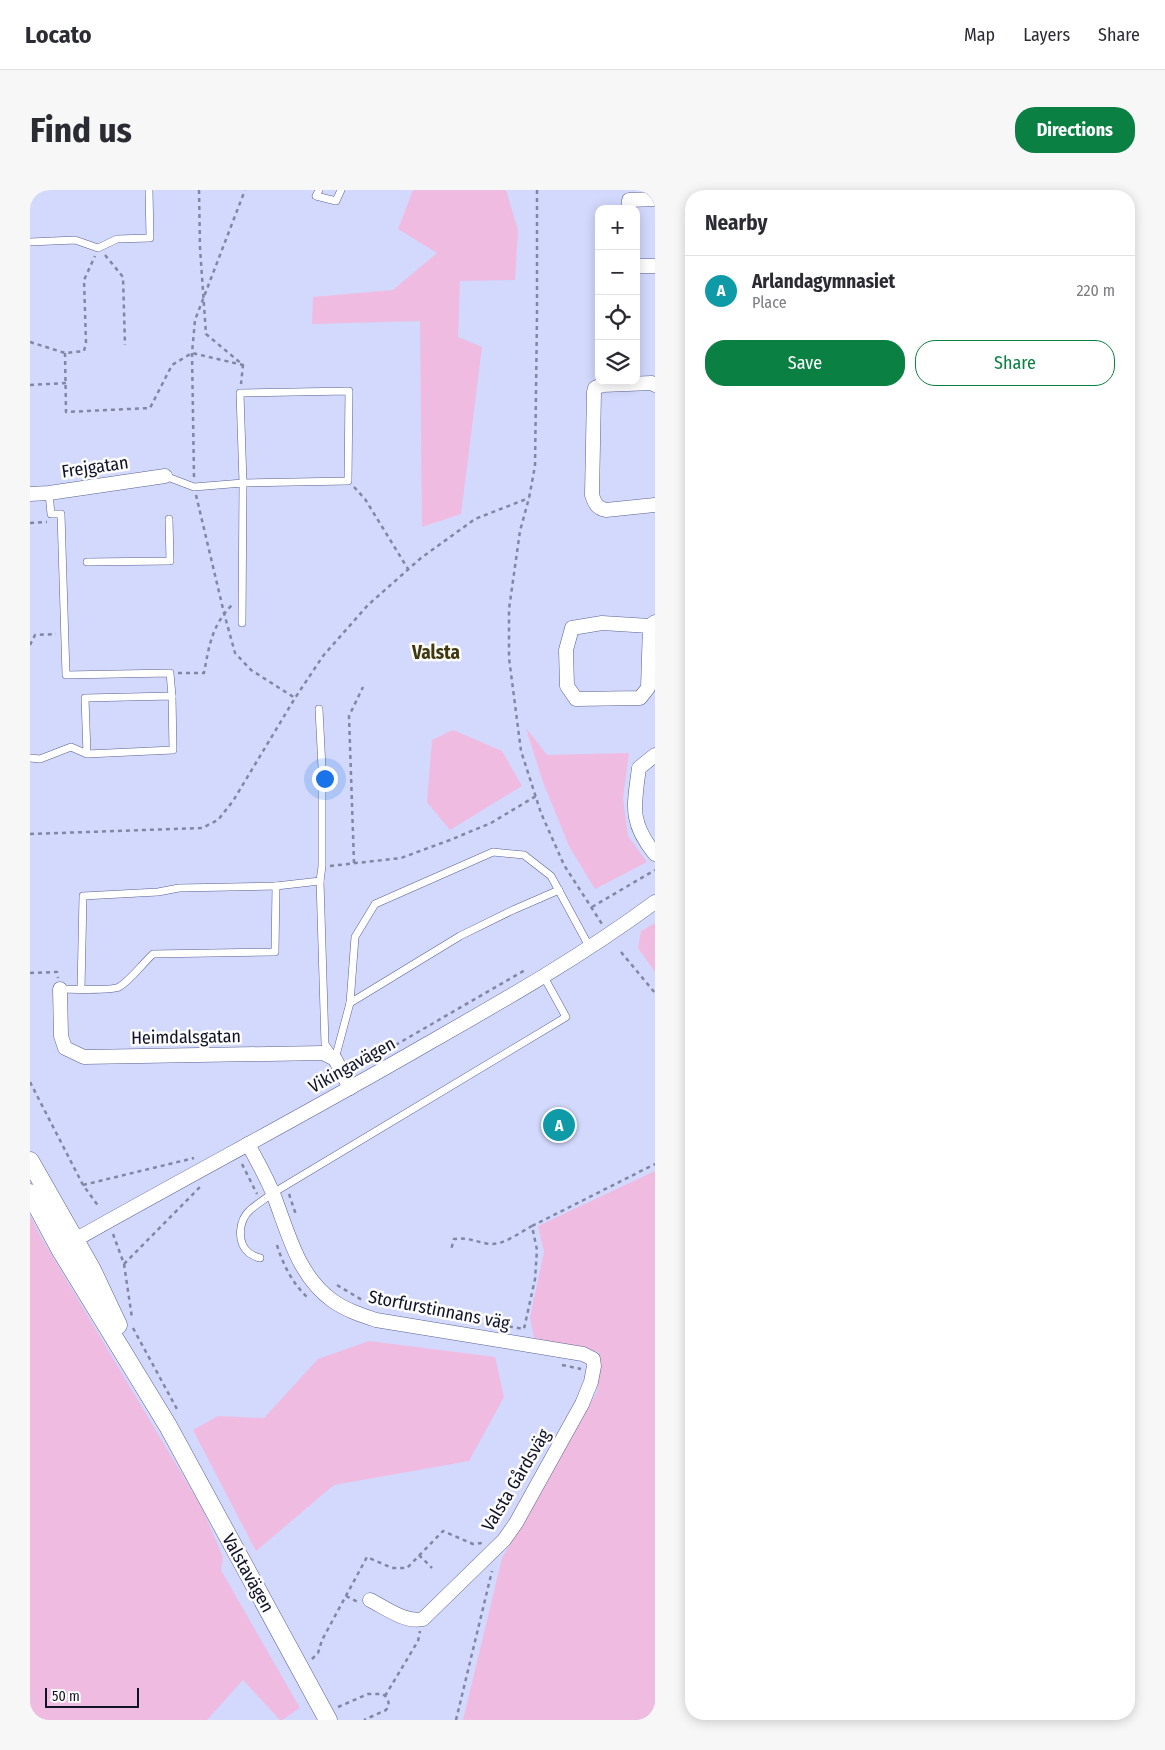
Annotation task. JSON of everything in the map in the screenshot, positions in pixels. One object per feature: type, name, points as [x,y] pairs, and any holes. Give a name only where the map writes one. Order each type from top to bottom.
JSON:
[{"type":"street","points":[[629,205],[629,200],[655,199]]},
{"type":"street","points":[[640,266],[655,266]]},
{"type":"street","points":[[655,385],[652,383],[602,385],[595,388],[592,495],[595,504],[606,510],[655,505]]},
{"type":"street","name":"Frejgatan","points":[[30,494],[49,493],[164,476]]},
{"type":"street","points":[[602,623],[652,624],[648,688],[640,698],[576,699],[567,686],[566,650],[572,628],[602,623]]},
{"type":"street","points":[[655,755],[639,768],[634,807],[638,828],[646,843],[655,854]]},
{"type":"street","name":"Vikingavägen","points":[[68,1244],[350,1088],[544,977],[590,948],[655,902]]},
{"type":"street","name":"Heimdalsgatan","points":[[60,989],[61,1036],[66,1048],[84,1057],[323,1054],[335,1058]]},
{"type":"street","points":[[335,1058],[350,1088]]},
{"type":"street","name":"Storfurstinnans väg","points":[[248,1144],[279,1190],[293,1250],[304,1271],[316,1287],[334,1302],[355,1313],[376,1320],[583,1354],[593,1359],[593,1369]]},
{"type":"street","name":"Valstavägen","points":[[30,1161],[68,1244]]},
{"type":"street","name":"Valstavägen","points":[[30,1193],[68,1244],[92,1270],[336,1714]]},
{"type":"street","name":"Valsta Gårdsväg","points":[[420,1620],[491,1545],[504,1540],[516,1523],[582,1404],[591,1382],[593,1369]]},
{"type":"street","points":[[370,1600],[407,1619],[420,1620]]},
{"type":"lane","points":[[30,242],[75,240],[98,248],[116,239],[150,238],[149,190]]},
{"type":"lane","points":[[318,190],[316,196],[336,201],[341,190]]},
{"type":"lane","points":[[164,476],[194,487],[243,483],[348,481],[349,391],[240,393],[243,483],[242,622]]},
{"type":"lane","points":[[49,493],[51,514],[61,514],[69,519]]},
{"type":"lane","points":[[30,758],[40,759],[71,747],[87,754],[173,750],[170,673],[66,675],[61,514]]},
{"type":"lane","points":[[87,562],[170,561],[169,519]]},
{"type":"lane","points":[[87,754],[86,698],[172,696]]},
{"type":"lane","points":[[320,709],[322,768],[322,866],[320,881],[325,1044],[335,1058]]},
{"type":"lane","points":[[335,1058],[350,1003],[355,937],[375,904],[493,852],[524,855],[550,876],[590,948]]},
{"type":"lane","points":[[81,989],[83,896],[158,892],[180,888],[276,886],[320,881]]},
{"type":"lane","points":[[60,989],[117,989],[153,954],[275,952],[276,886]]},
{"type":"lane","points":[[350,1003],[460,936],[559,890]]},
{"type":"lane","points":[[260,1258],[249,1253],[241,1237],[241,1227],[244,1218],[250,1210],[279,1190],[566,1017],[544,977]]},
{"type":"path","points":[[199,190],[200,248],[206,334],[243,365]]},
{"type":"path","points":[[245,190],[195,320],[192,353],[194,487],[235,653],[251,670],[295,698]]},
{"type":"path","points":[[538,190],[535,466],[520,531],[509,609],[509,658],[521,751],[536,796],[564,865],[602,924]]},
{"type":"path","points":[[30,342],[65,353],[84,351],[86,343],[84,280],[98,248],[123,277],[125,345]]},
{"type":"path","points":[[65,353],[66,412],[150,408],[172,365],[192,353],[243,365]]},
{"type":"path","points":[[240,393],[243,365]]},
{"type":"path","points":[[30,385],[66,383]]},
{"type":"path","points":[[348,481],[365,499],[408,569]]},
{"type":"path","points":[[30,834],[202,828],[218,820],[233,801],[295,698],[323,656],[361,612],[408,569],[475,518],[529,498]]},
{"type":"path","points":[[170,673],[204,673],[210,639],[224,613],[242,595]]},
{"type":"path","points":[[30,645],[35,636],[65,634]]},
{"type":"path","points":[[354,863],[349,716],[363,687]]},
{"type":"path","points":[[322,866],[402,858],[491,822],[536,796]]},
{"type":"path","points":[[592,907],[655,870]]},
{"type":"path","points":[[622,952],[655,993]]},
{"type":"path","points":[[30,973],[57,972],[60,989]]},
{"type":"path","points":[[30,1082],[83,1185],[98,1207]]},
{"type":"path","points":[[242,1164],[261,1202]]},
{"type":"path","points":[[451,1250],[454,1239],[463,1237],[490,1244],[500,1243],[655,1164]]},
{"type":"path","points":[[124,1264],[202,1185]]},
{"type":"path","points":[[279,1190],[297,1217]]},
{"type":"path","points":[[333,1283],[365,1302],[381,1306],[524,1329],[535,1279],[537,1250],[532,1226]]},
{"type":"path","points":[[113,1234],[124,1264],[133,1328],[174,1421]]},
{"type":"path","points":[[275,1238],[281,1259],[289,1275],[313,1302]]},
{"type":"path","points":[[555,1363],[593,1369]]},
{"type":"path","points":[[312,1659],[318,1653],[322,1640],[367,1557],[392,1568],[407,1568],[443,1531],[472,1544],[491,1545],[456,1720]]},
{"type":"path","points":[[420,1555],[432,1568]]},
{"type":"path","points":[[385,1696],[418,1641],[420,1620]]},
{"type":"path","points":[[336,1714],[353,1699],[373,1693],[383,1694],[389,1704],[386,1710],[364,1720]]},
{"type":"path","points":[[333,1699],[336,1714]]},
{"type":"shaded area","points":[[413,190],[506,190],[518,230],[515,280],[460,281],[458,337],[482,347],[461,514],[422,527],[420,321],[312,324],[313,297],[393,290],[437,253],[398,229]]},
{"type":"shaded area","points":[[526,728],[547,755],[629,753],[623,798],[628,836],[647,862],[595,889],[569,846],[543,782]]},
{"type":"shaded area","points":[[453,730],[502,751],[522,786],[450,830],[427,802],[432,740]]},
{"type":"shaded area","points":[[655,923],[655,972],[638,948],[641,931]]},
{"type":"shaded area","points":[[655,1171],[655,1720],[463,1720],[502,1558],[597,1392],[599,1352],[534,1338],[530,1317],[544,1252],[538,1226]]},
{"type":"shaded area","points":[[30,1215],[41,1237],[202,1508],[223,1557],[221,1570],[300,1708],[282,1720],[243,1680],[207,1720],[30,1720]]},
{"type":"shaded area","points":[[369,1341],[495,1357],[504,1397],[469,1461],[334,1485],[256,1551],[193,1430],[218,1416],[264,1418],[318,1359]]},
{"type":"place","name":"Arlandagymnasiet","points":[[559,1125]]},
{"type":"district","name":"Valsta","points":[[436,652]]}]
